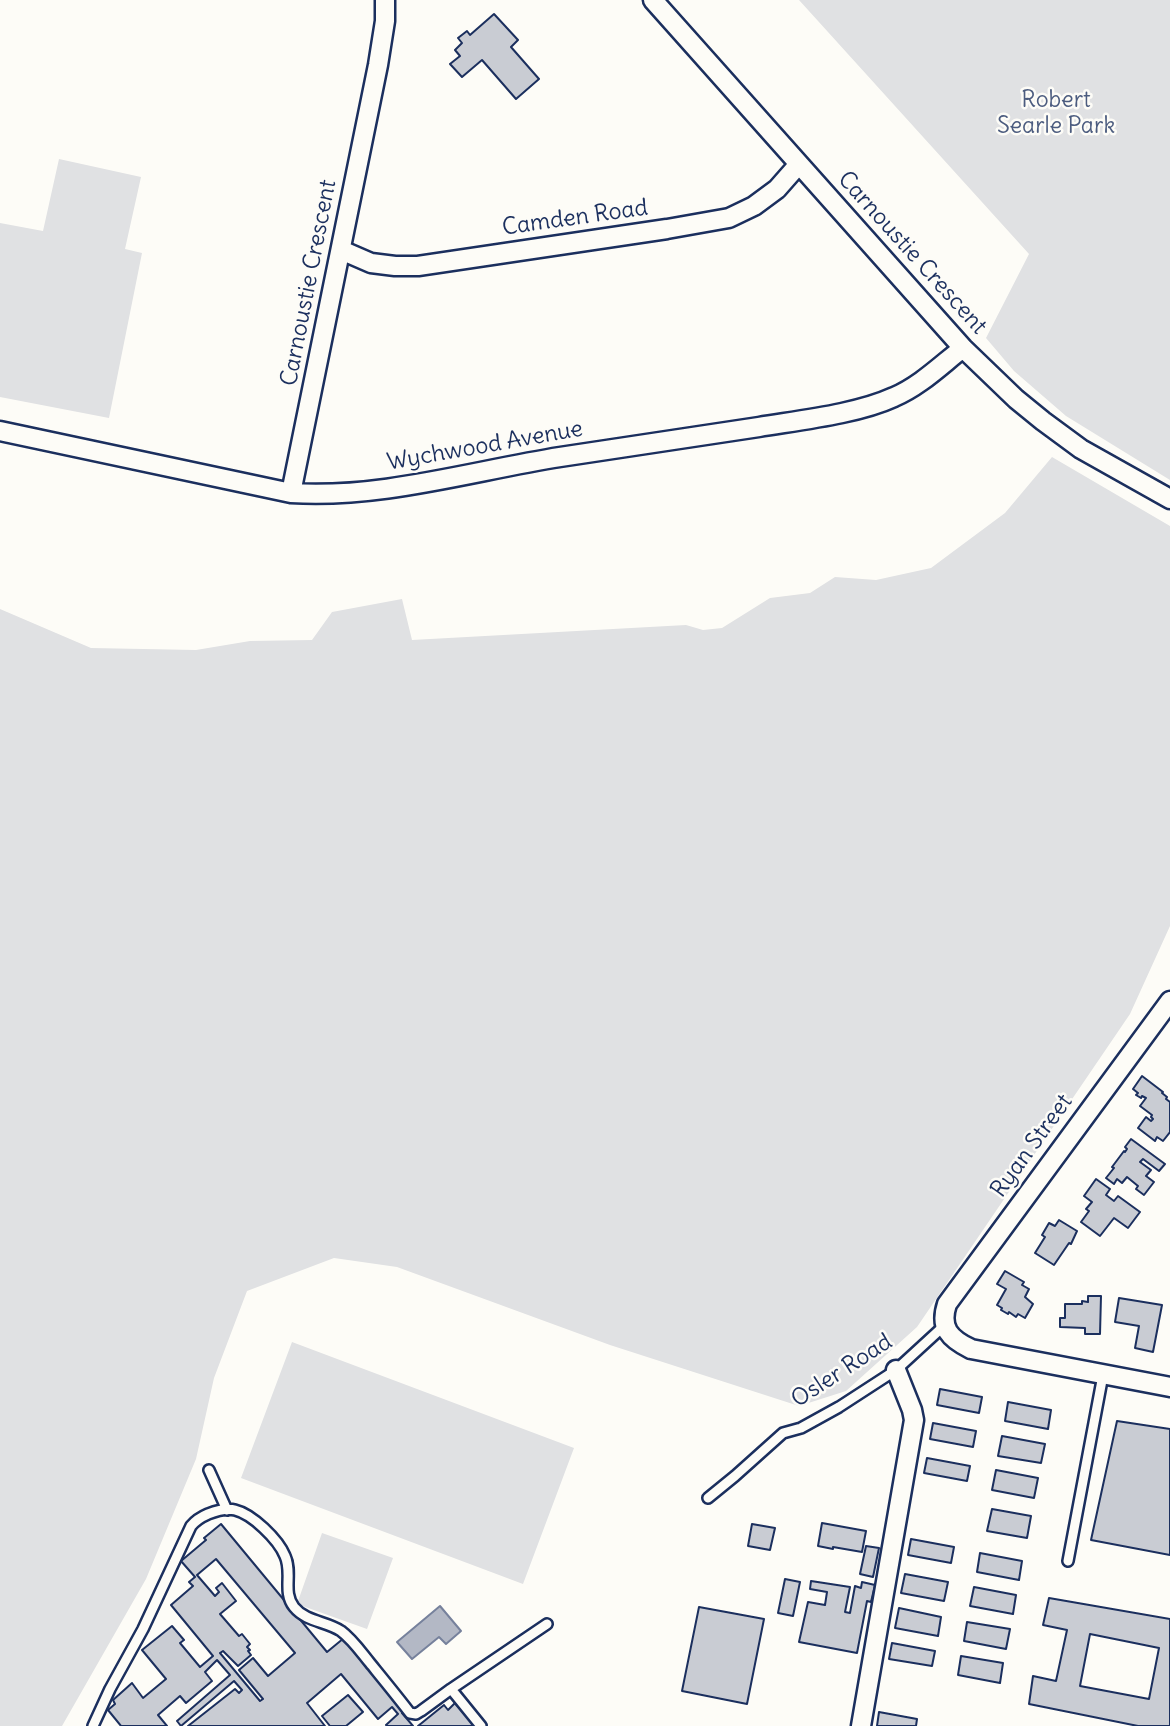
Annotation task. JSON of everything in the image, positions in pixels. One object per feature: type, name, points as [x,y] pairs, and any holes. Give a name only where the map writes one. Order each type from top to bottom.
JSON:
[{"type":"street","name":"Carnoustie Crescent","points":[[291,493],[383,34],[385,0]]},
{"type":"street","name":"Carnoustie Crescent","points":[[653,0],[963,348],[1016,398],[1081,449],[1170,499]]},
{"type":"street","name":"Camden Road","points":[[341,250],[371,263],[418,265],[729,218],[754,206],[778,189],[799,164]]},
{"type":"street","name":"Wychwood Avenue","points":[[0,431],[291,493],[318,495],[367,492],[866,407],[894,398],[914,387],[963,348]]},
{"type":"street","name":"Ryan Street","points":[[945,1325],[944,1313],[947,1304],[1170,1000]]},
{"type":"street","points":[[945,1325],[953,1338],[971,1349],[1170,1387]]},
{"type":"street","points":[[861,1726],[914,1420],[896,1370]]},
{"type":"lane","name":"Osler Road","points":[[708,1498],[783,1433],[800,1428],[829,1412],[896,1370],[945,1325]]},
{"type":"lane","points":[[1068,1561],[1103,1375]]},
{"type":"lane","points":[[209,1470],[227,1510]]},
{"type":"lane","points":[[93,1726],[143,1629],[191,1526],[201,1517],[213,1512],[236,1510],[254,1519],[277,1542],[289,1567],[289,1600],[295,1608],[303,1615],[341,1631],[410,1713],[421,1711],[547,1624]]},
{"type":"lane","points":[[451,1689],[481,1726]]},
{"type":"green space","name":"Robert Searle Park","points":[[799,0],[1170,0],[1170,480],[1066,416],[1014,371],[986,338],[1029,254]]},
{"type":"green space","points":[[59,159],[141,177],[125,249],[142,253],[109,418],[0,397],[0,223],[43,231]]},
{"type":"green space","points":[[1052,457],[1170,526],[1170,926],[1130,1014],[917,1327],[846,1391],[799,1406],[610,1345],[397,1267],[334,1258],[247,1291],[214,1378],[196,1459],[146,1579],[62,1726],[0,1726],[0,609],[91,648],[196,650],[250,641],[312,640],[332,612],[402,599],[412,640],[686,625],[703,630],[722,628],[770,598],[810,593],[835,577],[876,580],[931,568],[1005,513]]},
{"type":"green space","points":[[292,1342],[574,1448],[523,1584],[241,1478]]},
{"type":"green space","points":[[322,1533],[393,1558],[367,1629],[297,1604]]},
{"type":"shaded area","points":[[440,1606],[461,1631],[446,1644],[439,1637],[412,1659],[397,1642]]},
{"type":"building","points":[[494,14],[518,40],[511,47],[539,79],[516,99],[482,60],[462,77],[450,64],[460,56],[455,50],[462,43],[458,38],[467,31],[470,35]]},
{"type":"building","points":[[1142,1076],[1163,1092],[1170,1102],[1170,1132],[1163,1141],[1157,1137],[1155,1141],[1138,1128],[1146,1117],[1151,1121],[1153,1119],[1152,1115],[1140,1106],[1146,1098],[1136,1095],[1138,1093],[1133,1089]]},
{"type":"building","points":[[1131,1139],[1165,1164],[1159,1171],[1143,1159],[1140,1162],[1151,1170],[1146,1176],[1154,1182],[1144,1195],[1127,1177],[1122,1183],[1117,1179],[1114,1184],[1106,1178]]},
{"type":"building","points":[[1096,1179],[1110,1189],[1106,1195],[1114,1201],[1118,1196],[1140,1212],[1128,1228],[1114,1218],[1100,1236],[1081,1222],[1092,1202],[1084,1196]]},
{"type":"building","points":[[1059,1220],[1077,1231],[1071,1244],[1069,1243],[1054,1265],[1035,1253],[1045,1237],[1042,1235],[1049,1223],[1055,1226]]},
{"type":"building","points":[[1005,1271],[1024,1282],[1022,1285],[1029,1289],[1025,1297],[1033,1304],[1025,1318],[1018,1314],[1016,1317],[1009,1312],[1008,1314],[997,1305],[1006,1289],[997,1284]]},
{"type":"building","points":[[1088,1296],[1101,1296],[1100,1334],[1085,1334],[1085,1328],[1060,1327],[1060,1318],[1065,1318],[1065,1304],[1088,1302]]},
{"type":"building","points":[[1119,1298],[1162,1305],[1153,1352],[1135,1348],[1139,1326],[1115,1322]]},
{"type":"building","points":[[940,1389],[982,1397],[979,1413],[937,1405]]},
{"type":"building","points":[[1008,1402],[1051,1410],[1048,1429],[1005,1421]]},
{"type":"building","points":[[1117,1421],[1170,1429],[1170,1555],[1091,1540]]},
{"type":"building","points":[[933,1423],[976,1431],[973,1447],[930,1439]]},
{"type":"building","points":[[1002,1436],[1045,1444],[1041,1463],[998,1456]]},
{"type":"building","points":[[927,1458],[970,1466],[967,1481],[924,1473]]},
{"type":"building","points":[[996,1470],[1038,1478],[1034,1498],[992,1490]]},
{"type":"building","points":[[992,1509],[1031,1516],[1027,1538],[987,1531]]},
{"type":"building","points":[[822,1523],[866,1531],[862,1552],[818,1546]]},
{"type":"building","points":[[221,1524],[327,1652],[344,1638],[398,1703],[404,1712],[402,1713],[413,1726],[387,1726],[398,1714],[392,1707],[378,1719],[341,1674],[307,1703],[325,1726],[188,1726],[235,1689],[239,1693],[242,1690],[234,1681],[181,1726],[177,1721],[230,1675],[217,1660],[205,1672],[212,1681],[186,1703],[180,1696],[158,1715],[167,1726],[121,1726],[108,1710],[115,1704],[113,1700],[132,1683],[143,1698],[166,1679],[142,1650],[172,1626],[184,1640],[180,1643],[200,1667],[213,1656],[171,1605],[193,1586],[189,1582],[195,1577],[181,1561],[206,1540],[204,1538]],"holes":[[[216,1559],[295,1653],[268,1676],[253,1658],[239,1670],[263,1699],[260,1701],[220,1653],[223,1651],[238,1666],[251,1655],[247,1647],[250,1644],[242,1634],[239,1636],[220,1614],[236,1601],[222,1583],[216,1588],[219,1592],[215,1596],[197,1575]]]},
{"type":"building","points":[[752,1524],[775,1528],[770,1550],[748,1546]]},
{"type":"building","points":[[911,1539],[954,1547],[951,1563],[908,1555]]},
{"type":"building","points":[[866,1546],[879,1548],[873,1577],[860,1574]]},
{"type":"building","points":[[980,1553],[1022,1561],[1019,1580],[977,1572]]},
{"type":"building","points":[[905,1574],[948,1582],[944,1601],[901,1593]]},
{"type":"building","points":[[785,1579],[800,1582],[793,1616],[778,1613]]},
{"type":"building","points":[[811,1581],[850,1587],[845,1612],[850,1613],[855,1586],[861,1588],[862,1582],[875,1585],[871,1602],[867,1601],[857,1653],[799,1642],[808,1602],[825,1605],[827,1592],[810,1589]]},
{"type":"building","points":[[974,1587],[1016,1595],[1013,1614],[970,1606]]},
{"type":"building","points":[[1049,1598],[1170,1619],[1170,1726],[1138,1726],[1029,1704],[1033,1676],[1056,1681],[1067,1630],[1043,1625]],"holes":[[[1090,1634],[1159,1648],[1149,1699],[1080,1686]]]},
{"type":"building","points":[[699,1607],[764,1619],[747,1704],[682,1691]]},
{"type":"building","points":[[899,1608],[941,1617],[938,1636],[895,1628]]},
{"type":"building","points":[[967,1622],[1010,1629],[1006,1649],[964,1641]]},
{"type":"building","points":[[892,1643],[935,1651],[932,1666],[889,1659]]},
{"type":"building","points":[[961,1656],[1003,1663],[1000,1683],[958,1675]]},
{"type":"building","points":[[348,1695],[363,1712],[346,1726],[330,1726],[322,1716]]},
{"type":"building","points":[[455,1703],[475,1726],[418,1726],[444,1705],[448,1710]]},
{"type":"building","points":[[879,1712],[917,1719],[916,1726],[877,1726]]}]
